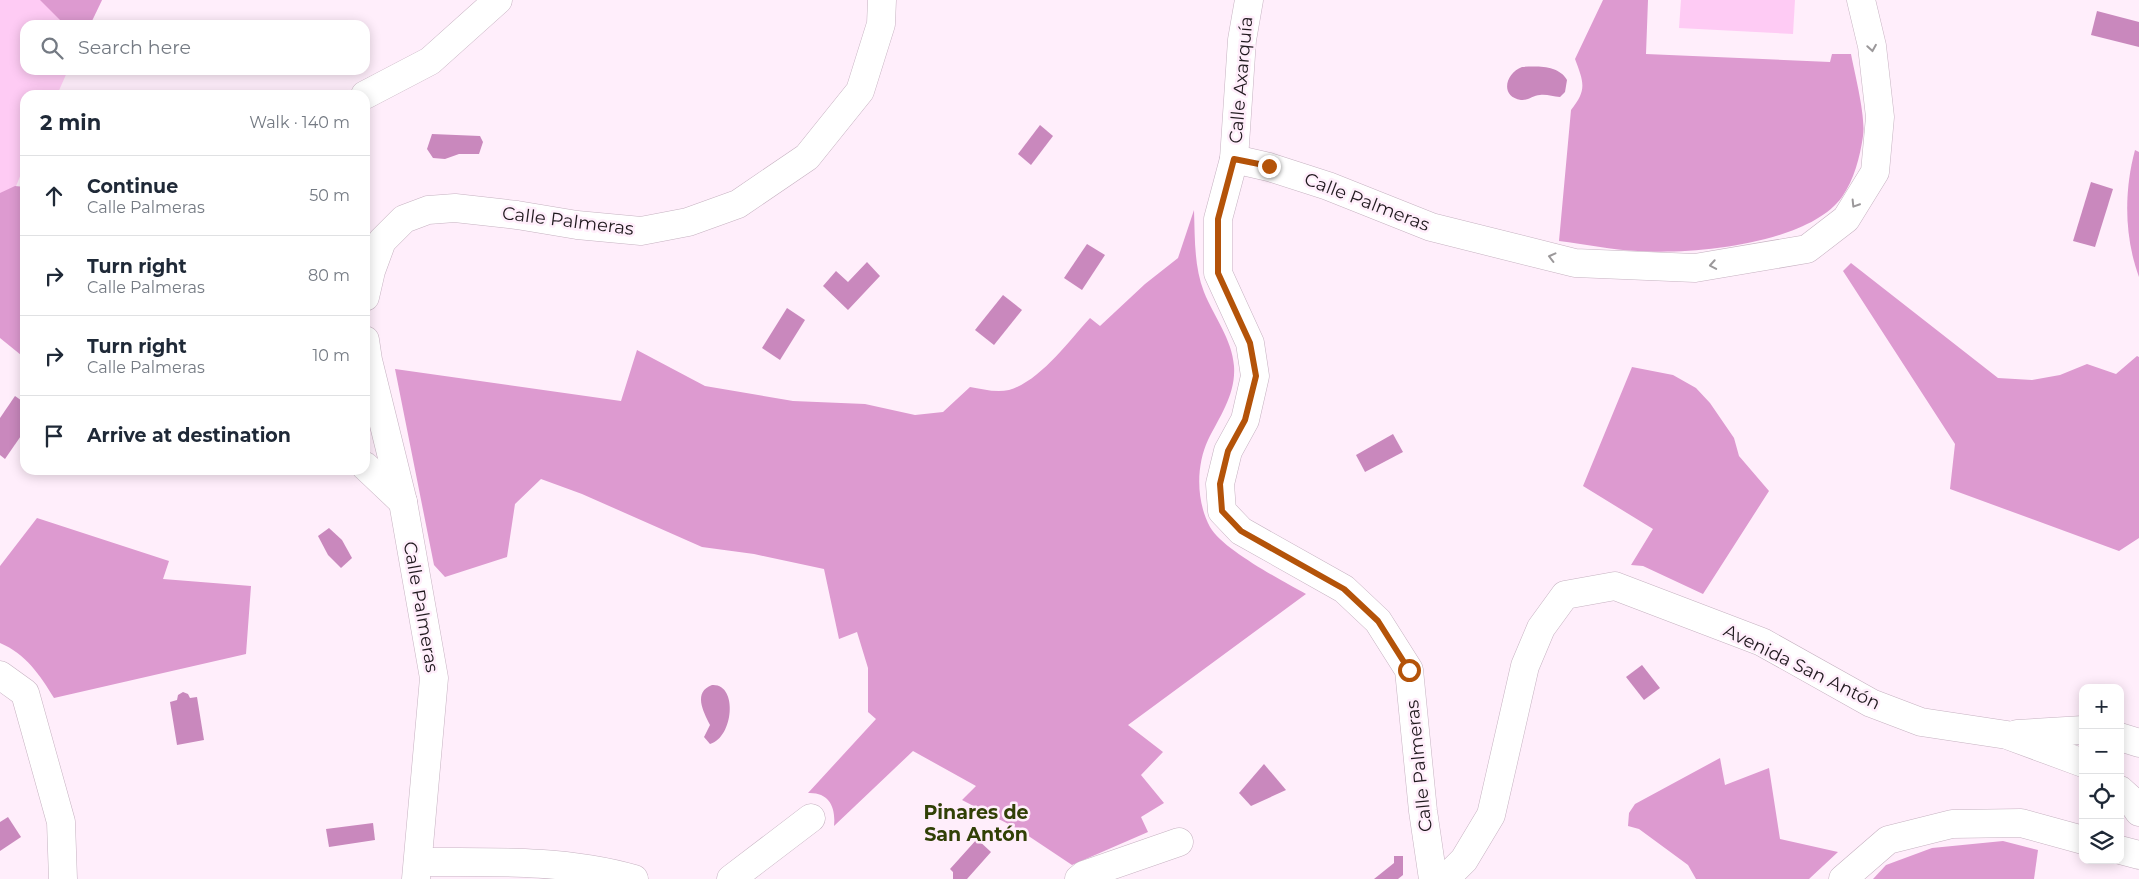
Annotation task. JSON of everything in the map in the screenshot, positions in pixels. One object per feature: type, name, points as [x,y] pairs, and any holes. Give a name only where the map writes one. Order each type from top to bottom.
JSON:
[{"type":"street","points":[[370,92],[430,60],[498,0]]},
{"type":"street","name":"Calle Palmeras","points":[[370,275],[382,241],[404,219],[428,210],[455,208],[517,215],[577,226],[641,231],[688,222],[738,204],[807,157],[860,91],[881,24],[882,0]]},
{"type":"street","name":"Calle Axarquía","points":[[1234,159],[1242,40],[1249,0]]},
{"type":"street","name":"Calle Palmeras","points":[[1434,879],[1423,811],[1409,670],[1378,621],[1344,589],[1241,531],[1222,511],[1220,484],[1228,451],[1245,420],[1256,376],[1250,343],[1218,273],[1218,219],[1234,159],[1269,166],[1328,186],[1431,227],[1575,263],[1695,268],[1807,249],[1846,219],[1875,172],[1880,117],[1872,46],[1861,0]]},
{"type":"street","name":"Calle Palmeras","points":[[370,368],[403,502],[434,678],[417,870]]},
{"type":"street","points":[[370,471],[403,502]]},
{"type":"street","name":"Avenida San Antón","points":[[1445,879],[1464,860],[1491,816],[1524,666],[1541,628],[1565,595],[1615,586],[1762,642],[1871,703],[1921,722],[2006,735],[2079,762]]},
{"type":"street","points":[[0,674],[25,693],[61,822],[63,879]]},
{"type":"street","points":[[2006,735],[2079,730]]},
{"type":"street","points":[[2124,738],[2139,743]]},
{"type":"street","points":[[2124,794],[2139,812]]},
{"type":"street","points":[[731,879],[811,818]]},
{"type":"street","points":[[1843,879],[1888,840],[1952,824],[2021,823],[2079,839]]},
{"type":"street","points":[[1079,879],[1084,875],[1179,842]]},
{"type":"street","points":[[2124,851],[2139,855]]},
{"type":"street","points":[[417,870],[495,862],[602,870],[634,879]]},
{"type":"shaded area","points":[[0,0],[102,0],[92,20],[20,20],[20,75],[66,75],[59,90],[20,90],[20,176],[0,226]]},
{"type":"shaded area","points":[[40,0],[102,0],[92,20],[60,20]]},
{"type":"shaded area","points":[[1603,0],[1648,0],[1646,54],[1830,62],[1832,54],[1851,54],[1862,107],[1864,128],[1856,168],[1842,197],[1826,213],[1804,226],[1777,236],[1718,248],[1688,251],[1638,251],[1559,241],[1571,110],[1582,91],[1582,80],[1575,59]]},
{"type":"shaded area","points":[[1681,0],[1795,0],[1793,34],[1679,28]]},
{"type":"shaded area","points":[[2097,11],[2139,22],[2139,47],[2091,35]]},
{"type":"shaded area","points":[[1534,66],[1553,69],[1559,72],[1567,80],[1565,92],[1560,97],[1540,95],[1524,100],[1514,98],[1507,89],[1507,84],[1512,74],[1522,67]]},
{"type":"shaded area","points":[[1040,125],[1053,136],[1031,165],[1018,154]]},
{"type":"shaded area","points":[[432,134],[480,136],[483,142],[479,154],[459,154],[445,159],[433,158],[427,149]]},
{"type":"shaded area","points":[[2135,150],[2139,152],[2139,277],[2130,246],[2127,214],[2129,181]]},
{"type":"shaded area","points":[[2091,182],[2113,189],[2095,247],[2073,241]]},
{"type":"shaded area","points":[[15,186],[20,186],[20,354],[0,338],[0,193]]},
{"type":"shaded area","points":[[1194,210],[1198,272],[1204,292],[1230,347],[1234,366],[1230,395],[1208,440],[1201,461],[1199,484],[1205,517],[1217,536],[1240,555],[1306,594],[1128,725],[1163,752],[1141,775],[1164,803],[1141,817],[1148,832],[1072,865],[1018,829],[962,800],[976,786],[913,751],[834,826],[834,813],[830,802],[821,795],[808,793],[876,719],[868,712],[868,668],[857,632],[839,639],[824,569],[754,554],[702,547],[582,494],[541,479],[515,504],[507,557],[445,577],[434,565],[395,369],[621,401],[637,350],[705,386],[793,401],[865,404],[915,415],[943,412],[970,387],[999,391],[1009,390],[1020,385],[1032,378],[1053,360],[1090,318],[1100,326],[1145,284],[1178,258]]},
{"type":"shaded area","points":[[1087,244],[1105,255],[1082,290],[1064,278]]},
{"type":"shaded area","points":[[867,262],[880,276],[848,310],[823,286],[836,271],[848,282]]},
{"type":"shaded area","points":[[1851,263],[1998,378],[2032,380],[2060,375],[2087,364],[2116,374],[2137,356],[2139,357],[2139,538],[2119,551],[1950,489],[1955,444],[1843,271]]},
{"type":"shaded area","points":[[1003,295],[1022,310],[994,345],[975,330]]},
{"type":"shaded area","points":[[787,308],[805,320],[780,360],[762,348]]},
{"type":"shaded area","points":[[1632,367],[1673,375],[1696,388],[1710,403],[1734,438],[1739,456],[1769,491],[1703,594],[1643,566],[1631,565],[1653,529],[1583,486]]},
{"type":"shaded area","points":[[15,396],[20,400],[20,437],[5,459],[0,455],[0,418]]},
{"type":"shaded area","points":[[1393,434],[1403,452],[1365,472],[1356,455]]},
{"type":"shaded area","points":[[37,518],[169,561],[163,579],[251,586],[246,654],[54,698],[32,666],[17,653],[0,643],[0,566]]},
{"type":"shaded area","points":[[329,528],[342,540],[352,558],[341,568],[328,555],[318,536]]},
{"type":"shaded area","points":[[1642,665],[1660,688],[1644,700],[1626,677]]},
{"type":"shaded area","points":[[712,685],[720,687],[726,692],[730,711],[724,732],[710,744],[704,737],[710,725],[701,702],[701,697],[706,688]]},
{"type":"shaded area","points":[[183,692],[188,694],[190,698],[197,697],[204,740],[177,745],[170,702],[177,700],[178,695]]},
{"type":"shaded area","points":[[1720,758],[1725,785],[1769,768],[1780,839],[1838,852],[1809,879],[1696,879],[1688,865],[1639,829],[1628,826],[1629,813],[1635,804]]},
{"type":"shaded area","points":[[1264,764],[1286,790],[1251,806],[1239,793]]},
{"type":"shaded area","points":[[8,817],[21,837],[0,851],[0,822]]},
{"type":"shaded area","points":[[373,823],[375,840],[329,847],[326,829]]},
{"type":"shaded area","points":[[977,839],[991,852],[967,879],[953,879],[953,872],[950,869]]},
{"type":"shaded area","points":[[2003,841],[2038,850],[2034,879],[1873,879],[1886,865],[1932,848]]},
{"type":"shaded area","points":[[1394,856],[1403,856],[1403,875],[1398,879],[1374,879],[1394,863]]},
{"type":"district","name":"Pinares de San Antón","points":[[976,823]]},
{"type":"route","points":[[1269,166],[1234,159],[1218,219],[1218,273],[1250,343],[1256,376],[1245,420],[1228,451],[1220,484],[1222,511],[1241,531],[1344,589],[1378,621],[1409,670]]}]
